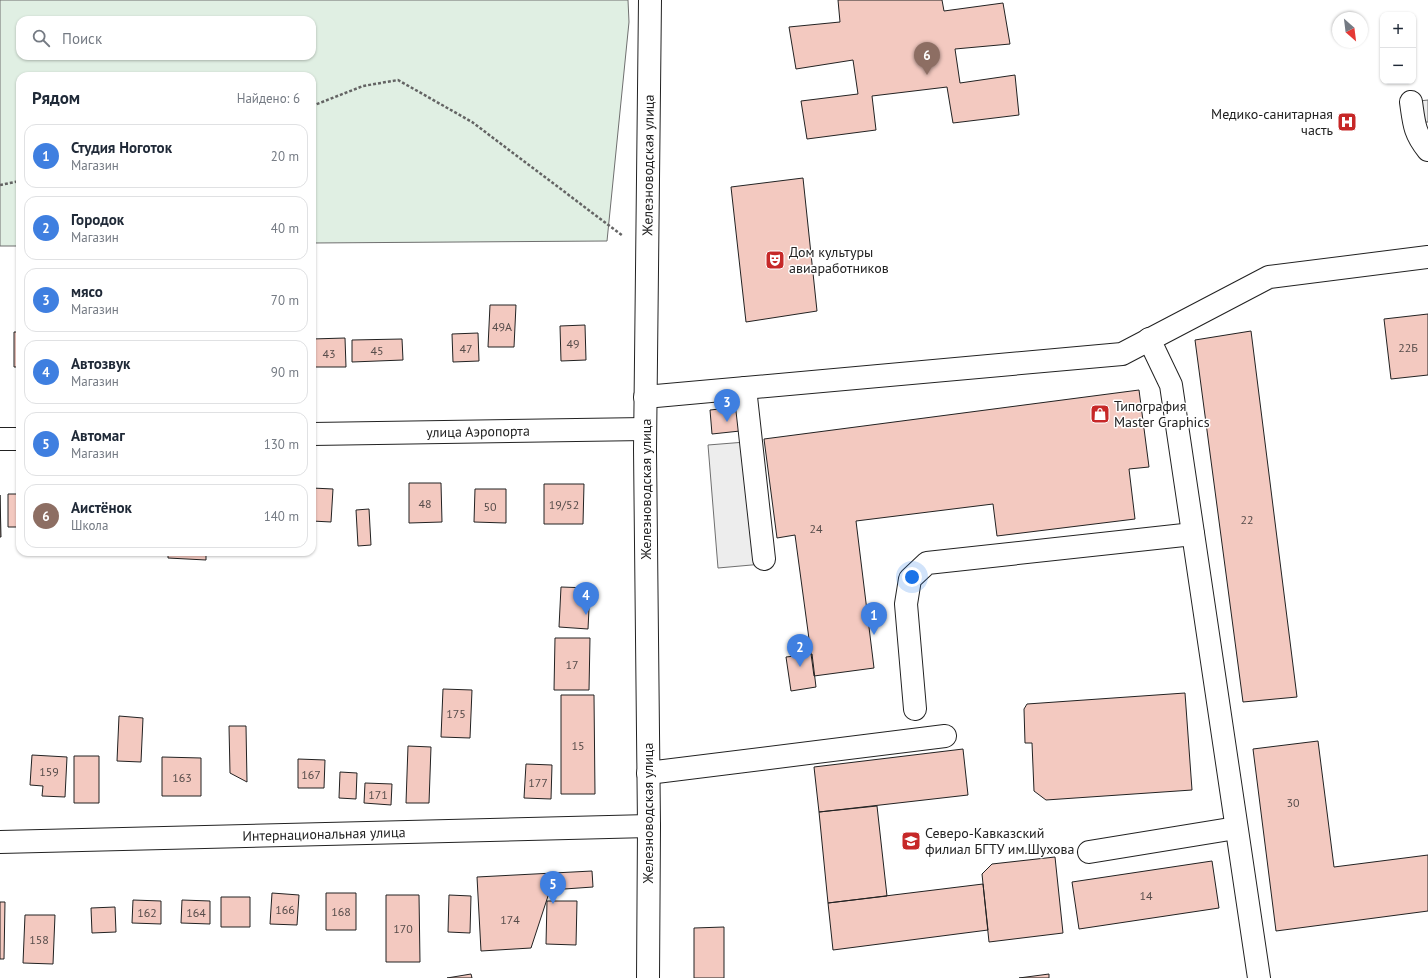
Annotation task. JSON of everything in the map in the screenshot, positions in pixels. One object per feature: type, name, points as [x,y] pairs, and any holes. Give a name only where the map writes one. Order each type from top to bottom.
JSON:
[{"type":"street","name":"Железноводская улица","points":[[648,978],[649,826],[645,429],[650,0]]},
{"type":"street","points":[[1411,102],[1416,131],[1421,142],[1428,150]]},
{"type":"street","points":[[646,397],[1122,354],[1269,277],[1428,257]]},
{"type":"street","points":[[1149,339],[1171,385],[1259,978]]},
{"type":"street","points":[[745,388],[764,559]]},
{"type":"street","name":"улица Аэропорта","points":[[316,434],[645,429]]},
{"type":"street","points":[[0,439],[16,439]]},
{"type":"street","points":[[915,708],[906,604],[910,579],[927,563],[1193,534]]},
{"type":"street","points":[[648,773],[945,736]]},
{"type":"street","name":"Интернациональная улица","points":[[0,842],[649,826]]},
{"type":"street","points":[[1089,852],[1236,828]]},
{"type":"path","points":[[316,104],[363,86],[398,80],[472,122],[626,238],[647,258]]},
{"type":"path","points":[[0,185],[16,182]]},
{"type":"green space","points":[[0,0],[628,0],[629,22],[607,241],[316,243],[316,72],[16,72],[16,246],[0,246]]},
{"type":"shaded area","points":[[1428,100],[1428,122],[1414,123],[1411,102]]},
{"type":"shaded area","points":[[758,441],[774,563],[718,568],[708,445]]},
{"type":"building","points":[[838,0],[942,0],[944,11],[1003,3],[1010,44],[955,49],[960,83],[1015,75],[1019,115],[953,123],[947,87],[872,96],[876,130],[807,139],[801,101],[858,94],[853,60],[796,69],[789,27],[840,22]]},
{"type":"building","name":"Дом культуры авиаработников","points":[[803,178],[817,311],[746,322],[731,187]]},
{"type":"building","points":[[490,305],[516,305],[514,347],[488,347]]},
{"type":"building","points":[[1428,314],[1428,375],[1391,379],[1384,319]]},
{"type":"building","points":[[585,325],[586,360],[561,361],[560,326]]},
{"type":"building","points":[[1251,331],[1297,697],[1243,702],[1195,340]]},
{"type":"building","points":[[14,332],[16,332],[16,367],[14,367]]},
{"type":"building","points":[[478,333],[479,361],[453,362],[452,334]]},
{"type":"building","points":[[345,338],[346,367],[316,367],[316,339]]},
{"type":"building","points":[[402,339],[403,360],[352,362],[352,340]]},
{"type":"building","points":[[1139,390],[1149,467],[1129,469],[1135,519],[997,536],[993,504],[856,521],[874,668],[814,676],[795,535],[777,538],[764,439]]},
{"type":"building","points":[[738,407],[740,431],[712,434],[710,410]]},
{"type":"building","points":[[409,483],[441,483],[442,522],[409,523]]},
{"type":"building","points":[[544,484],[584,484],[583,524],[544,524]]},
{"type":"building","points":[[316,488],[333,489],[331,522],[316,521]]},
{"type":"building","points":[[475,489],[506,489],[506,523],[474,522]]},
{"type":"building","points":[[8,494],[16,494],[16,527],[8,527]]},
{"type":"building","points":[[0,495],[1,537],[0,537]]},
{"type":"building","points":[[369,509],[371,545],[358,546],[356,510]]},
{"type":"building","points":[[168,556],[206,556],[206,560],[168,558]]},
{"type":"building","points":[[561,587],[590,588],[588,629],[559,627]]},
{"type":"building","points":[[555,638],[590,638],[589,690],[554,690]]},
{"type":"building","points":[[812,654],[816,687],[791,691],[786,657]]},
{"type":"building","points":[[443,689],[472,690],[470,738],[441,737]]},
{"type":"building","points":[[1185,693],[1192,790],[1046,800],[1034,791],[1032,743],[1025,743],[1024,709],[1027,704]]},
{"type":"building","points":[[561,695],[594,695],[595,794],[561,794]]},
{"type":"building","points":[[119,716],[143,718],[141,762],[117,761]]},
{"type":"building","points":[[229,726],[246,726],[247,782],[230,773]]},
{"type":"building","points":[[1318,741],[1334,867],[1428,855],[1428,911],[1276,931],[1253,749]]},
{"type":"building","points":[[408,746],[431,747],[429,803],[406,803]]},
{"type":"building","points":[[963,749],[968,795],[819,812],[814,767]]},
{"type":"building","points":[[32,755],[67,757],[65,797],[42,796],[43,786],[30,785]]},
{"type":"building","points":[[74,756],[99,756],[99,803],[74,803]]},
{"type":"building","points":[[162,757],[201,758],[201,796],[162,796]]},
{"type":"building","points":[[298,759],[325,760],[324,788],[298,788]]},
{"type":"building","points":[[526,764],[552,765],[551,799],[524,798]]},
{"type":"building","points":[[340,772],[357,773],[356,799],[339,798]]},
{"type":"building","points":[[365,783],[392,784],[391,805],[364,803]]},
{"type":"building","points":[[877,806],[887,896],[828,903],[819,812]]},
{"type":"building","points":[[1055,857],[1063,933],[989,942],[982,874],[992,864]]},
{"type":"building","points":[[1212,861],[1219,908],[1079,929],[1072,882]]},
{"type":"building","points":[[592,871],[593,887],[550,890],[531,948],[481,951],[477,877]]},
{"type":"building","points":[[983,884],[988,930],[833,950],[828,903]]},
{"type":"building","points":[[272,893],[299,895],[297,925],[270,924]]},
{"type":"building","points":[[326,893],[356,893],[356,930],[326,930]]},
{"type":"building","points":[[386,895],[419,895],[420,962],[386,962]]},
{"type":"building","points":[[449,895],[471,896],[470,933],[448,932]]},
{"type":"building","points":[[221,897],[250,897],[250,927],[221,927]]},
{"type":"building","points":[[133,900],[161,901],[161,924],[132,923]]},
{"type":"building","points":[[182,900],[210,901],[210,924],[181,923]]},
{"type":"building","points":[[547,901],[577,901],[576,945],[546,944]]},
{"type":"building","points":[[0,902],[5,902],[4,959],[0,959]]},
{"type":"building","points":[[115,907],[116,932],[92,933],[91,908]]},
{"type":"building","points":[[25,915],[55,915],[53,964],[23,963]]},
{"type":"building","points":[[724,927],[724,978],[694,978],[694,928]]},
{"type":"building","points":[[471,974],[472,978],[447,978]]},
{"type":"building","points":[[1049,974],[1049,978],[1019,978]]},
{"type":"place","name":"Аистёнок","points":[[927,75]]},
{"type":"place","name":"Медико-санитарная часть","points":[[1347,122]]},
{"type":"place","name":"Дом культуры авиаработников","points":[[775,260]]},
{"type":"place","name":"Типография Master Graphics","points":[[1100,414]]},
{"type":"place","name":"мясо","points":[[727,422]]},
{"type":"place","name":"Автозвук","points":[[586,615]]},
{"type":"place","name":"Студия Ноготок","points":[[874,635]]},
{"type":"place","name":"Городок","points":[[800,667]]},
{"type":"place","name":"Северо-Кавказский филиал БГТУ им.Шухова","points":[[911,841]]},
{"type":"place","name":"Автомаг","points":[[553,904]]}]
